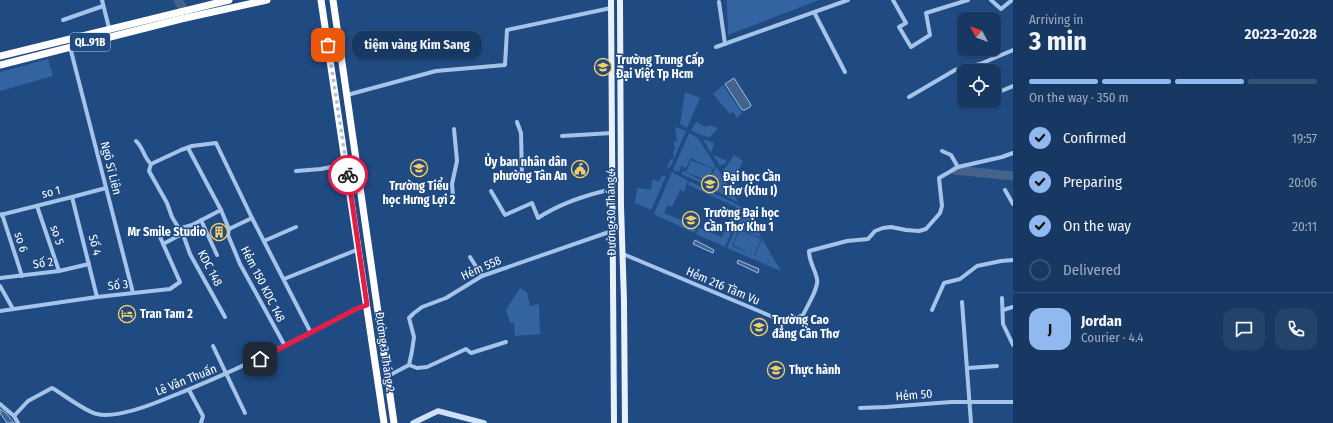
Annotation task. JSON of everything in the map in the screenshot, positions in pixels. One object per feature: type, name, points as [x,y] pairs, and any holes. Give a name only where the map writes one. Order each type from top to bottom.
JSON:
[{"type":"highway","name":"QL.91B","points":[[0,65],[180,19],[229,0]]},
{"type":"highway","name":"QL.91B","points":[[0,56],[68,38],[179,12],[197,12],[267,0]]},
{"type":"highway","name":"Đường 3 Tháng 2","points":[[321,0],[355,220],[384,423]]},
{"type":"highway","name":"Đường 3 Tháng 2","points":[[333,0],[394,423]]},
{"type":"highway","points":[[68,38],[70,48]]},
{"type":"highway","points":[[351,200],[362,197]]},
{"type":"highway","points":[[355,220],[365,219]]},
{"type":"main road","name":"Đường 30 Tháng 4","points":[[611,0],[614,423]]},
{"type":"main road","name":"Đường 30 Tháng 4","points":[[620,3],[621,206],[625,423]]},
{"type":"main road","points":[[611,8],[620,3]]},
{"type":"main road","points":[[612,206],[621,206]]},
{"type":"street","points":[[102,0],[109,28]]},
{"type":"street","points":[[716,47],[848,0]]},
{"type":"street","points":[[893,0],[906,23],[899,27],[911,47],[930,35],[926,13],[968,0]]},
{"type":"street","points":[[991,0],[1001,9],[1012,0]]},
{"type":"street","points":[[719,2],[724,44]]},
{"type":"street","points":[[63,20],[103,6]]},
{"type":"street","points":[[347,95],[436,72],[505,65],[507,30],[611,8]]},
{"type":"street","points":[[814,12],[845,72]]},
{"type":"street","name":"Ngô Sĩ Liên","points":[[70,48],[133,293]]},
{"type":"street","points":[[909,97],[955,70],[980,64],[1013,50]]},
{"type":"street","points":[[1001,91],[1013,86]]},
{"type":"street","points":[[517,122],[521,133],[522,177]]},
{"type":"street","points":[[453,196],[452,184],[457,161],[454,129]]},
{"type":"street","points":[[562,136],[612,133]]},
{"type":"street","name":"KDC 148","points":[[136,141],[151,164],[149,171],[167,203],[190,254],[225,317]]},
{"type":"street","points":[[151,164],[188,148],[216,143],[252,218],[311,333]]},
{"type":"street","points":[[188,148],[221,210],[229,229],[252,218]]},
{"type":"street","points":[[942,151],[951,155],[958,167]]},
{"type":"street","name":"Hẻm 216 Tầm Vu","points":[[623,254],[785,322],[803,315],[817,284],[817,279],[810,261],[810,252],[847,241],[868,239],[878,229],[891,227],[919,231],[926,229],[940,213],[942,206],[939,178],[958,167],[1013,153]]},
{"type":"street","points":[[296,171],[321,170],[346,164]]},
{"type":"street","name":"so 1","points":[[1,214],[106,188]]},
{"type":"street","points":[[1005,190],[1013,204]]},
{"type":"street","points":[[491,191],[505,215],[532,203],[538,218],[557,206],[604,191]]},
{"type":"street","name":"Số 4","points":[[72,197],[97,297]]},
{"type":"street","name":"so 5","points":[[37,206],[59,270]]},
{"type":"street","points":[[178,229],[221,210]]},
{"type":"street","name":"so 6","points":[[1,214],[22,276]]},
{"type":"street","name":"KDC 148","points":[[201,220],[216,255]]},
{"type":"street","points":[[264,241],[296,227]]},
{"type":"street","name":"Hẻm 150 KDC 148","points":[[229,229],[228,235],[240,264],[285,346]]},
{"type":"street","name":"Số 3","points":[[0,311],[97,297],[170,289],[180,282],[157,230]]},
{"type":"street","name":"Hẻm 558","points":[[408,365],[414,337],[409,318],[422,307],[446,298],[482,276],[612,231]]},
{"type":"street","points":[[163,244],[182,234]]},
{"type":"street","points":[[284,279],[359,249]]},
{"type":"street","points":[[470,257],[482,276]]},
{"type":"street","points":[[932,310],[944,284],[960,279],[977,266],[1013,260]]},
{"type":"street","name":"Số 2","points":[[0,278],[22,276],[89,264]]},
{"type":"street","points":[[0,286],[13,309]]},
{"type":"street","points":[[1002,298],[1003,324],[1013,345]]},
{"type":"street","points":[[962,302],[971,423]]},
{"type":"street","name":"Lê Văn Thuấn","points":[[14,416],[28,401],[52,388],[96,414],[119,414],[150,405],[226,374],[311,333],[356,309],[367,305]]},
{"type":"street","points":[[1002,310],[1013,307]]},
{"type":"street","points":[[388,376],[408,365],[420,368],[427,367],[466,350],[471,353],[506,342]]},
{"type":"street","points":[[213,346],[245,413]]},
{"type":"street","points":[[968,368],[996,366]]},
{"type":"street","points":[[189,390],[203,416],[201,423]]},
{"type":"street","name":"Hẻm 50","points":[[860,408],[951,402],[1013,402]]},
{"type":"street","points":[[0,404],[14,416],[18,423]]},
{"type":"street","points":[[413,423],[438,411],[484,423]]},
{"type":"shaded area","points":[[727,0],[819,0],[728,35]]},
{"type":"shaded area","points":[[48,59],[53,76],[0,91],[0,72]]},
{"type":"shaded area","points":[[734,78],[751,105],[745,110],[742,110],[725,84]]},
{"type":"shaded area","points":[[723,85],[742,113],[737,118],[733,112],[730,114],[713,94]]},
{"type":"shaded area","points":[[685,92],[700,98],[687,128],[680,124]]},
{"type":"shaded area","points":[[696,122],[705,127],[710,125],[718,128],[710,137],[700,135],[691,130]]},
{"type":"shaded area","points":[[677,127],[686,131],[670,168],[667,167],[670,160],[674,158],[674,142],[677,141],[675,129]]},
{"type":"shaded area","points":[[689,133],[698,138],[715,165],[714,169],[691,158],[686,168],[681,166],[679,172],[673,170]]},
{"type":"shaded area","points":[[703,139],[714,143],[711,153]]},
{"type":"shaded area","points":[[713,155],[727,161],[725,164],[720,166]]},
{"type":"shaded area","points":[[734,155],[743,161],[732,184],[743,190],[739,198],[722,170],[727,166]]},
{"type":"shaded area","points":[[691,160],[713,169],[708,181],[686,172]]},
{"type":"shaded area","points":[[716,166],[739,203],[707,186]]},
{"type":"shaded area","points":[[683,171],[707,183],[706,185],[681,174]]},
{"type":"shaded area","points":[[672,172],[688,181],[684,192],[680,190],[672,207],[668,205],[664,213],[697,227],[694,233],[654,214]]},
{"type":"shaded area","points":[[662,176],[666,176],[651,210],[635,203],[637,188],[651,190],[652,180],[659,181]]},
{"type":"shaded area","points":[[689,181],[742,207],[725,247],[696,234],[699,228],[722,237],[736,207],[688,185]]},
{"type":"shaded area","points":[[744,210],[762,238],[739,229],[732,246],[755,255],[762,239],[781,271],[727,248]]},
{"type":"shaded area","points":[[740,230],[761,239],[754,255],[733,245]]},
{"type":"shaded area","points":[[695,240],[714,250],[713,253],[693,244]]},
{"type":"shaded area","points":[[738,260],[759,269],[758,273],[737,263]]},
{"type":"shaded area","points":[[520,288],[527,292],[530,306],[539,304],[540,334],[515,336],[514,323],[510,323],[506,310]]},
{"type":"shaded area","points":[[0,409],[6,413],[14,423],[7,423],[0,413]]},
{"type":"waterway","points":[[178,0],[182,7]]},
{"type":"waterway","points":[[955,170],[1013,176]]},
{"type":"way so far","points":[[328,45],[348,175]]},
{"type":"place","name":"tiệm vàng Kim Sang","points":[[328,45]]},
{"type":"place","name":"Trường Trung Cấp Đại Việt Tp Hcm","points":[[603,67]]},
{"type":"place","name":"Trường Tiểu học Hưng Lợi 2","points":[[419,168]]},
{"type":"place","name":"Ủy ban nhân dân phường Tân An","points":[[580,169]]},
{"type":"place","name":"Đại học Cần Thơ (Khu I)","points":[[710,184]]},
{"type":"place","name":"Trường Đại học Cần Thơ Khu 1","points":[[691,220]]},
{"type":"place","name":"Mr Smile Studio","points":[[219,232]]},
{"type":"place","name":"Tran Tam 2","points":[[127,314]]},
{"type":"place","name":"Trường Cao đẳng Cần Thơ","points":[[759,327]]},
{"type":"place","name":"Thực hành","points":[[776,370]]},
{"type":"route","points":[[260,359],[356,309],[367,305],[348,175]]}]
